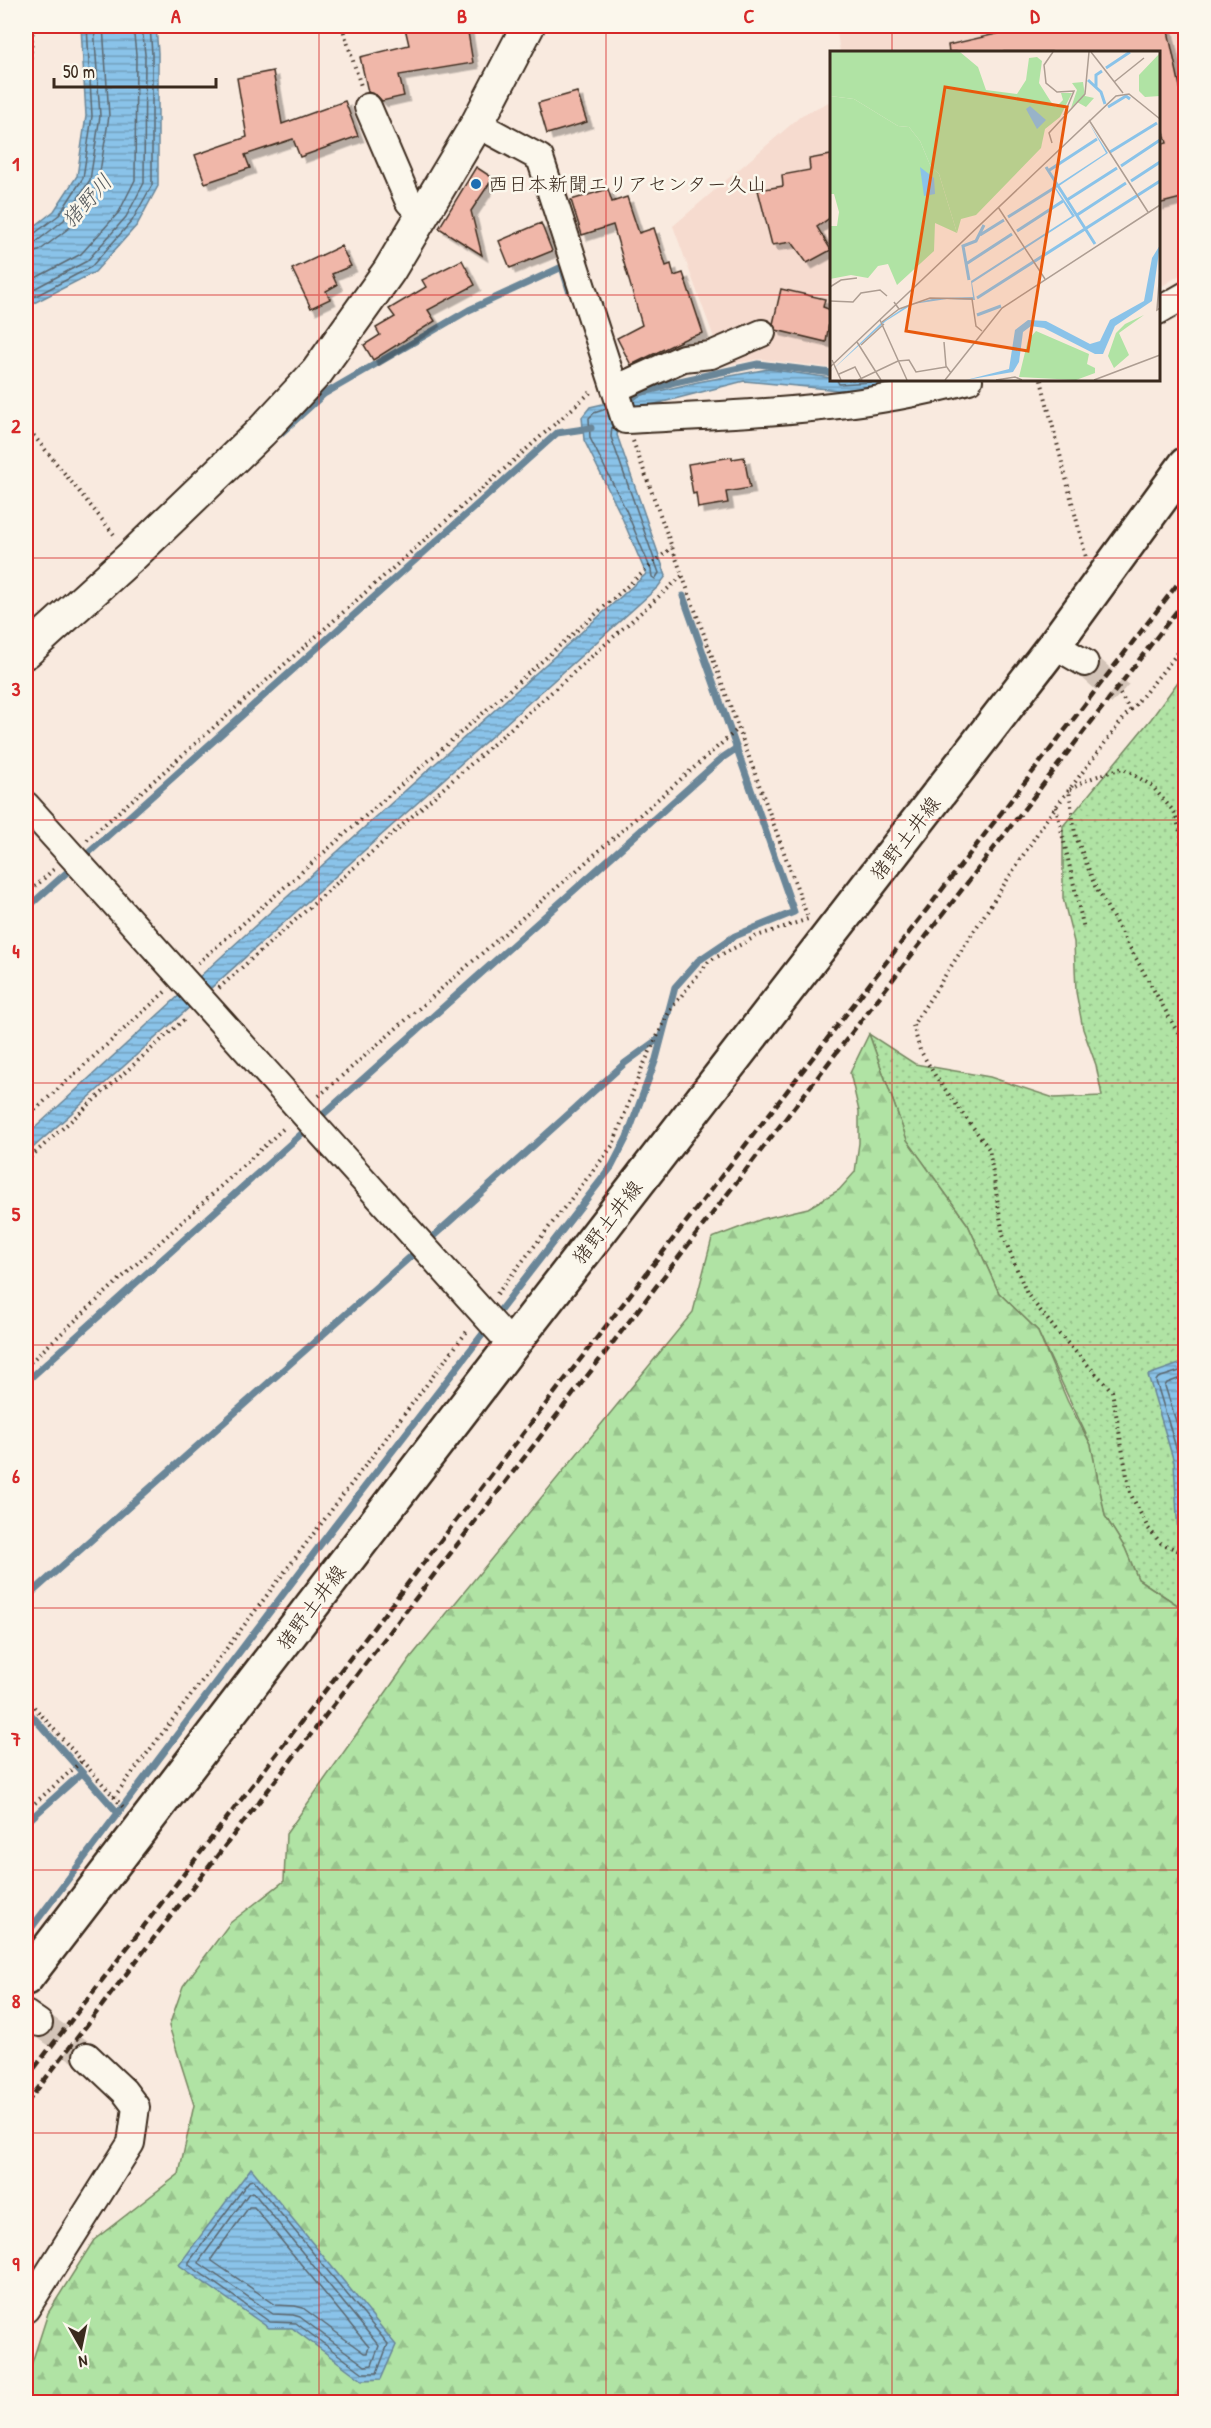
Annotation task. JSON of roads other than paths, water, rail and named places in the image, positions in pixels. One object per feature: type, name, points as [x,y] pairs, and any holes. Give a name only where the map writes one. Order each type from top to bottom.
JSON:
[{"type":"main road","name":"猪野土井線","points":[[26,1978],[1054,645],[1185,464]]},
{"type":"street","points":[[26,652],[132,556],[261,432],[316,372],[389,271],[477,124],[528,26]]},
{"type":"street","points":[[368,107],[409,202],[422,215]]},
{"type":"street","points":[[477,124],[540,158],[617,395]]},
{"type":"street","points":[[1160,310],[1185,296]]},
{"type":"street","points":[[617,395],[683,358],[711,356],[762,333]]},
{"type":"street","points":[[617,395],[801,408],[923,393],[965,381]]},
{"type":"street","points":[[1054,645],[1085,663]]},
{"type":"street","points":[[26,805],[512,1345]]},
{"type":"street","points":[[26,2309],[131,2143],[136,2107],[124,2091],[87,2056]]},
{"type":"water","name":"猪野川","points":[[81,26],[156,26],[158,186],[137,225],[95,272],[26,307],[26,233],[54,211],[77,176],[86,116]]},
{"type":"water","points":[[768,369],[830,378],[830,381],[932,381],[891,388],[838,390],[744,381],[632,410],[620,420],[617,435],[666,576],[658,587],[26,1154],[26,1136],[257,924],[646,574],[620,513],[584,440],[582,417],[590,407],[698,382]]},
{"type":"water","points":[[1186,1362],[1185,1537],[1178,1535],[1174,1462],[1148,1375]]},
{"type":"water","points":[[251,2168],[396,2345],[381,2379],[362,2380],[292,2328],[269,2328],[179,2265]]},
{"type":"waterway","points":[[279,435],[324,394],[469,310],[562,267],[569,290]]},
{"type":"waterway","points":[[626,403],[637,394],[675,382],[758,364],[830,373]]},
{"type":"waterway","points":[[26,909],[557,433],[591,428]]},
{"type":"waterway","points":[[495,1317],[612,1166],[627,1137],[656,1059],[675,987],[698,961],[735,936],[794,912],[683,596]]},
{"type":"waterway","points":[[317,1120],[722,758],[737,748]]},
{"type":"waterway","points":[[427,1242],[625,1063],[661,1037]]},
{"type":"waterway","points":[[26,1382],[309,1127]]},
{"type":"waterway","points":[[26,1598],[418,1250]]},
{"type":"waterway","points":[[26,1935],[333,1528],[489,1326]]},
{"type":"waterway","points":[[26,1709],[118,1813]]},
{"type":"waterway","points":[[26,1823],[82,1773]]},
{"type":"tunnel","points":[[1085,663],[1120,694]]},
{"type":"tunnel","points":[[39,2023],[87,2056]]},
{"type":"railway","points":[[26,2079],[1186,573]]},
{"type":"railway","points":[[26,2104],[1186,599]]},
{"type":"place","name":"西日本新聞エリアセンター久山","points":[[476,184]]}]
